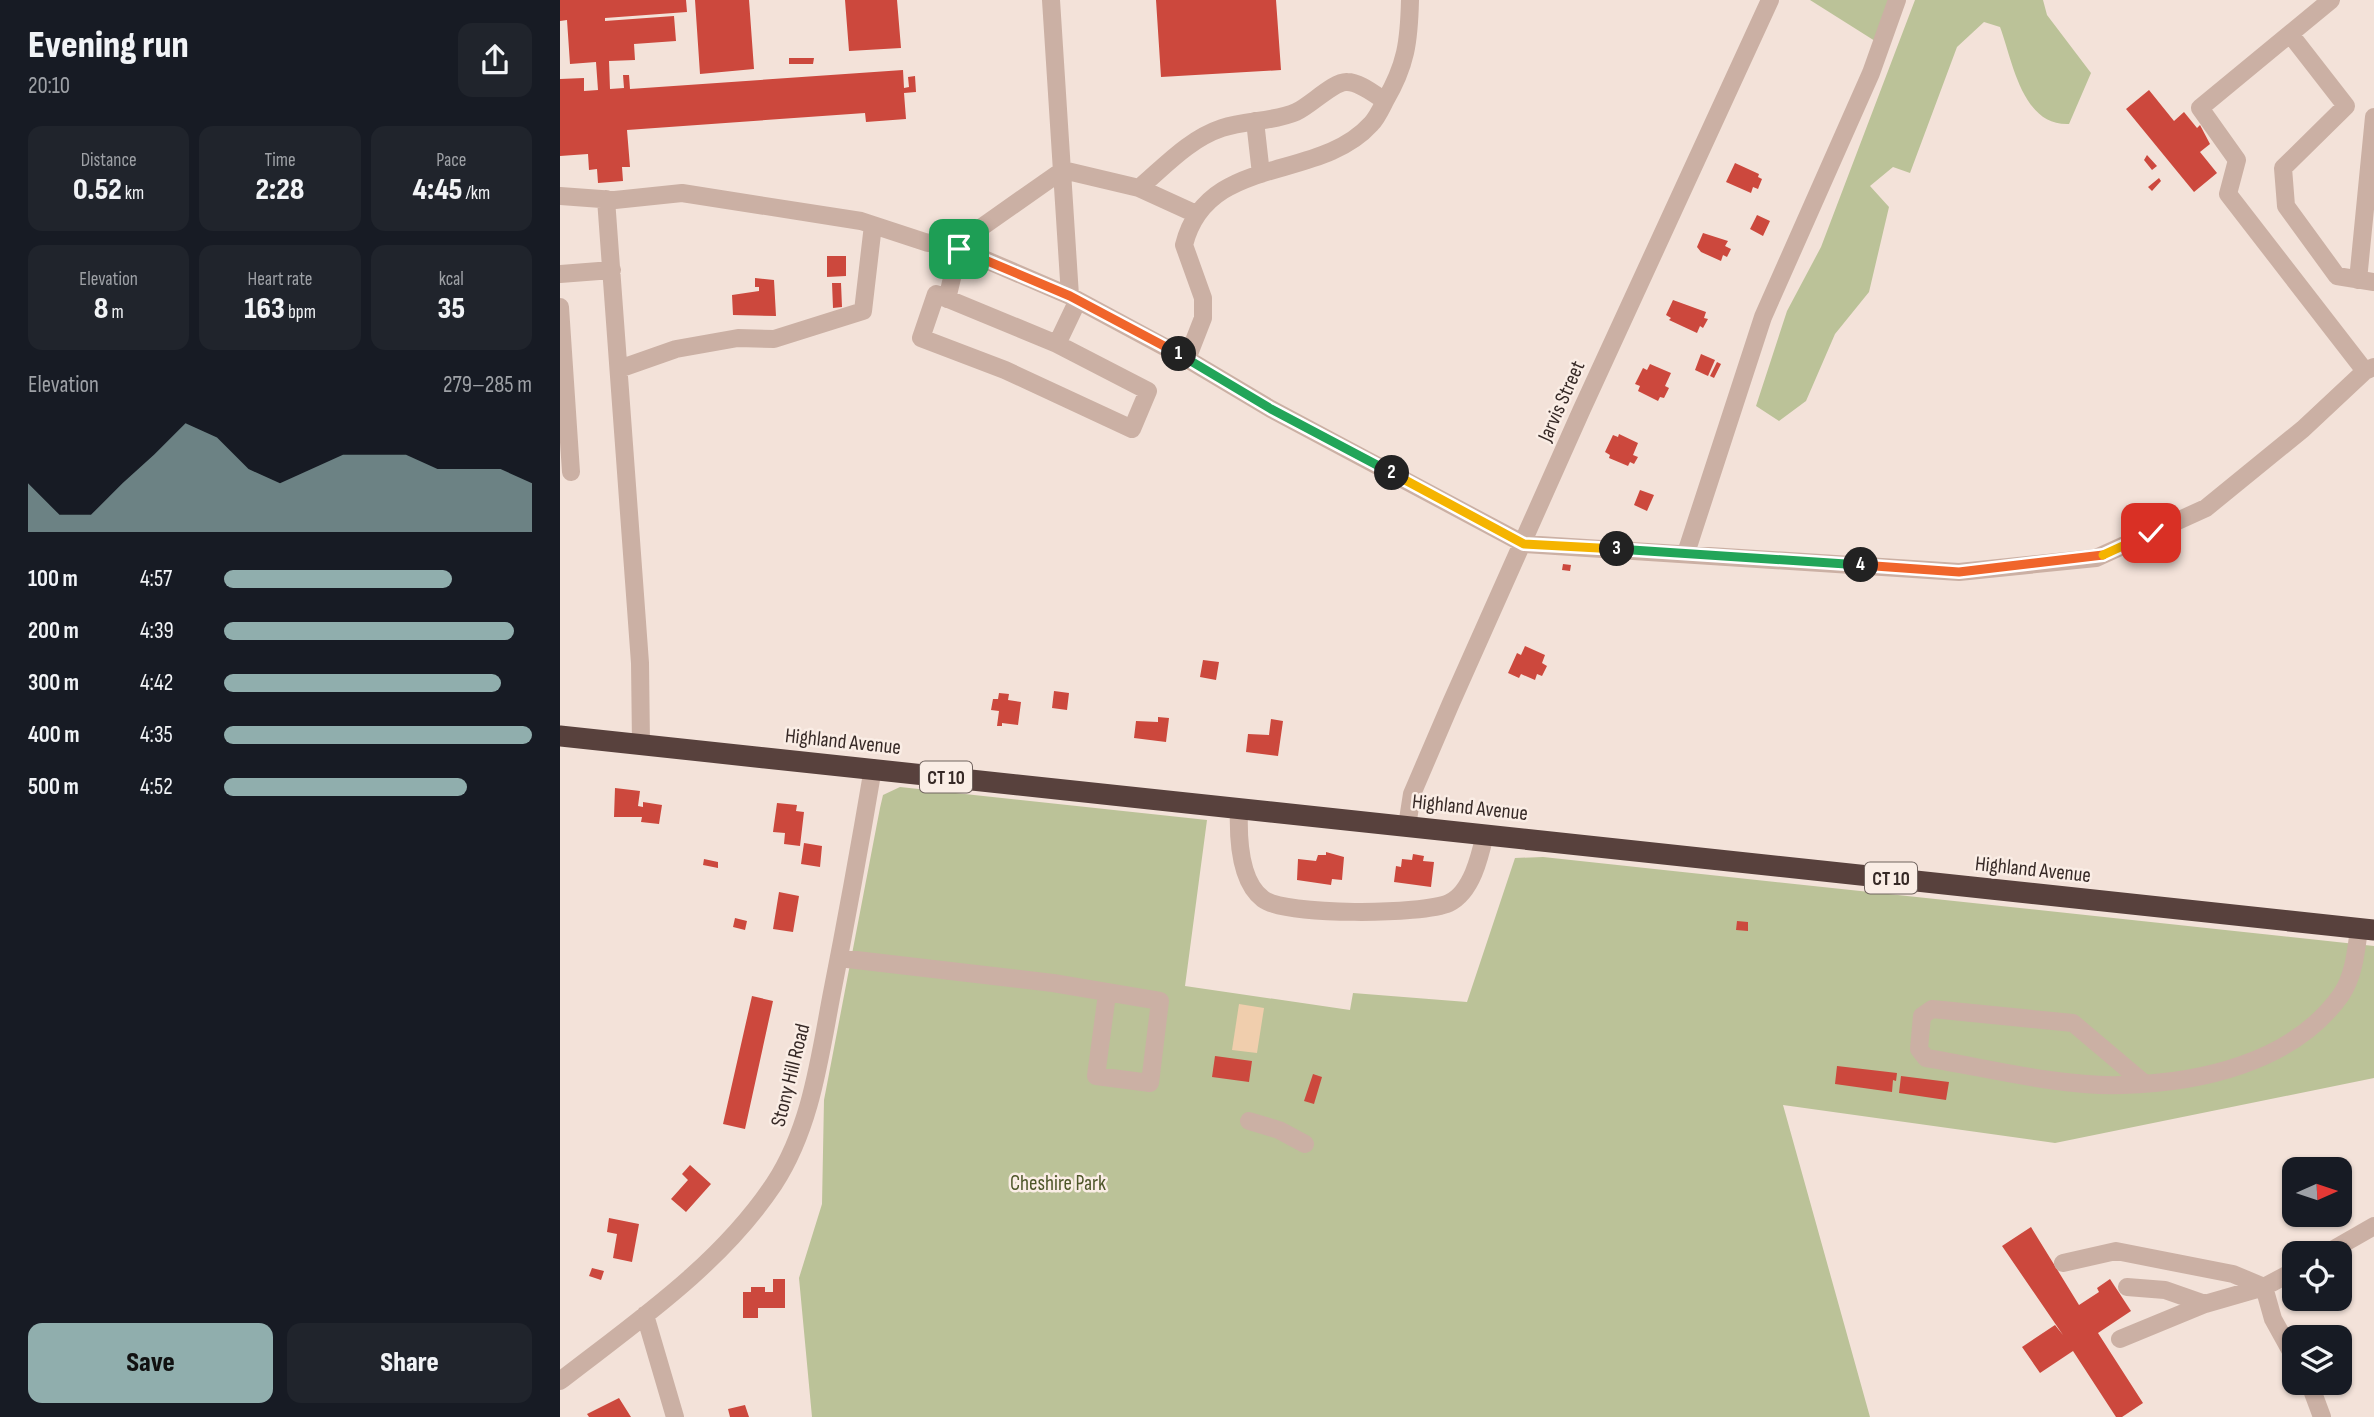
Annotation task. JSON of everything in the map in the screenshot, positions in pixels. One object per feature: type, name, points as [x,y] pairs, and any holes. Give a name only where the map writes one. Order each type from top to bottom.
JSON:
[{"type":"highway","name":"Highland Avenue","points":[[560,736],[2367,930]]},
{"type":"street","points":[[1051,0],[1074,298],[1057,344]]},
{"type":"street","points":[[1187,359],[1203,318],[1203,298],[1184,245],[1189,226],[1196,214],[1236,181],[1336,150],[1371,124],[1402,73],[1409,29],[1410,0]]},
{"type":"street","name":"Jarvis Street","points":[[1407,826],[1412,794],[1419,777],[1582,409],[1770,0]]},
{"type":"street","points":[[1686,553],[1763,317],[1871,73],[1897,0]]},
{"type":"street","points":[[942,241],[1074,298],[1187,359],[1271,409],[1524,544],[1959,572],[2096,558],[2206,508],[2303,429],[2369,369],[2228,194],[2237,160],[2200,108],[2331,0]]},
{"type":"street","points":[[2290,34],[2346,106],[2374,109]]},
{"type":"street","points":[[1139,188],[1187,146],[1205,135],[1296,112],[1345,81],[1357,84],[1385,101]]},
{"type":"street","points":[[2346,106],[2283,167],[2286,206],[2337,276],[2366,281],[2374,117]]},
{"type":"street","points":[[1255,121],[1261,174]]},
{"type":"street","points":[[560,197],[606,199],[682,193],[873,225],[928,243],[979,229],[1063,170],[1139,188],[1196,214]]},
{"type":"street","points":[[606,199],[640,663],[641,744]]},
{"type":"street","points":[[619,369],[676,349],[738,338],[774,338],[863,312],[873,225]]},
{"type":"street","points":[[947,299],[959,249]]},
{"type":"street","points":[[560,274],[612,270]]},
{"type":"street","points":[[936,294],[1057,344],[1148,391],[1132,429],[1005,370],[921,338],[936,294]]},
{"type":"street","points":[[560,307],[570,472]]},
{"type":"street","name":"Stony Hill Road","points":[[560,1381],[645,1315],[737,1232],[787,1162],[812,1092],[873,768]]},
{"type":"street","points":[[1239,809],[1241,851],[1255,891],[1265,901],[1280,905],[1336,911],[1424,909],[1450,903],[1468,884],[1485,834]]},
{"type":"street","points":[[2144,1083],[2073,1023],[1933,1009],[1922,1016],[1919,1049],[1926,1058],[2064,1080],[2121,1085],[2185,1081],[2226,1070],[2285,1045],[2308,1029],[2342,994],[2367,930]]},
{"type":"street","points":[[839,958],[1053,982],[1107,994],[1160,1001],[1150,1083],[1096,1076],[1107,994]]},
{"type":"street","points":[[1249,1121],[1279,1130],[1305,1144]]},
{"type":"street","points":[[2348,1241],[2374,1226]]},
{"type":"street","points":[[2063,1263],[2116,1251],[2233,1274],[2264,1287]]},
{"type":"street","points":[[2120,1339],[2205,1304],[2264,1287],[2282,1277]]},
{"type":"street","points":[[2127,1287],[2165,1290],[2205,1304]]},
{"type":"street","points":[[2264,1287],[2273,1319],[2282,1335]]},
{"type":"street","points":[[645,1315],[675,1417]]},
{"type":"street","points":[[2314,1395],[2322,1417]]},
{"type":"green space","points":[[1810,0],[1892,0],[1875,41]]},
{"type":"green space","points":[[1915,0],[2043,0],[2047,15],[2091,73],[2069,124],[2053,122],[2040,115],[2022,89],[2000,27],[1984,22],[1957,47],[1910,173],[1893,167],[1870,186],[1889,207],[1869,292],[1835,334],[1806,401],[1779,421],[1756,406],[1787,311],[1821,247]]},
{"type":"green space","name":"Cheshire Park","points":[[900,787],[1207,820],[1185,986],[1350,1010],[1353,993],[1467,1002],[1515,858],[1543,857],[2374,946],[2374,1078],[2055,1143],[1783,1105],[1870,1417],[812,1417],[799,1278],[822,1204],[824,1100],[880,808],[883,795]]},
{"type":"sand","points":[[1239,1004],[1264,1008],[1257,1053],[1232,1050]]},
{"type":"building","points":[[560,0],[686,0],[687,12],[605,18],[605,21],[674,16],[676,41],[634,44],[635,60],[609,61],[610,89],[624,88],[623,75],[629,75],[630,89],[903,70],[904,88],[909,87],[908,77],[915,76],[916,92],[904,93],[906,119],[866,122],[865,113],[627,130],[630,167],[622,167],[623,181],[598,183],[597,169],[589,170],[588,154],[560,156],[560,79],[584,78],[584,91],[598,90],[596,62],[570,64],[567,20],[560,21]]},
{"type":"building","points":[[695,0],[749,0],[754,69],[700,74]]},
{"type":"building","points":[[845,0],[897,0],[901,48],[849,51]]},
{"type":"building","points":[[1156,0],[1276,0],[1281,70],[1161,77]]},
{"type":"building","points":[[789,58],[814,58],[813,64],[789,64]]},
{"type":"building","points":[[2149,90],[2174,121],[2184,112],[2197,128],[2200,125],[2210,144],[2200,152],[2217,173],[2194,192],[2126,109]]},
{"type":"building","points":[[2147,155],[2157,166],[2152,170],[2144,160]]},
{"type":"building","points":[[1735,163],[1759,174],[1758,177],[1762,179],[1758,189],[1753,187],[1751,193],[1726,182]]},
{"type":"building","points":[[2159,178],[2161,181],[2152,191],[2148,187]]},
{"type":"building","points":[[1757,215],[1770,221],[1763,236],[1750,229]]},
{"type":"building","points":[[1703,233],[1728,241],[1725,246],[1731,249],[1727,257],[1723,255],[1721,261],[1701,252],[1697,247]]},
{"type":"building","points":[[827,256],[846,256],[846,276],[827,277]]},
{"type":"building","points":[[755,278],[774,280],[776,316],[733,315],[732,295],[759,291],[759,287],[755,287]]},
{"type":"building","points":[[832,283],[841,283],[842,307],[833,308]]},
{"type":"building","points":[[1673,300],[1706,312],[1704,318],[1708,319],[1703,328],[1700,326],[1697,333],[1669,320],[1671,318],[1666,315]]},
{"type":"building","points":[[1701,354],[1715,360],[1708,376],[1695,370]]},
{"type":"building","points":[[1717,362],[1721,364],[1714,378],[1710,376]]},
{"type":"building","points":[[1650,364],[1671,373],[1665,386],[1669,388],[1664,398],[1660,397],[1658,401],[1638,391],[1640,386],[1635,384],[1643,368],[1647,370]]},
{"type":"building","points":[[1619,434],[1638,443],[1633,455],[1638,457],[1634,464],[1630,462],[1628,466],[1609,458],[1610,455],[1605,452],[1613,435],[1618,437]]},
{"type":"building","points":[[1640,490],[1654,495],[1647,511],[1634,505]]},
{"type":"building","points":[[1563,564],[1571,565],[1570,571],[1562,570]]},
{"type":"building","points":[[1525,646],[1545,655],[1542,663],[1547,666],[1542,676],[1537,674],[1535,680],[1521,674],[1519,678],[1508,673],[1517,653],[1521,655]]},
{"type":"building","points":[[1203,660],[1219,662],[1216,680],[1200,677]]},
{"type":"building","points":[[1054,691],[1069,693],[1067,710],[1052,708]]},
{"type":"building","points":[[999,693],[1009,694],[1008,700],[1021,702],[1018,725],[1002,723],[1002,726],[997,726],[999,711],[991,710],[993,699],[998,699]]},
{"type":"building","points":[[1158,717],[1169,718],[1166,742],[1134,738],[1136,721],[1158,722]]},
{"type":"building","points":[[1271,719],[1283,721],[1278,756],[1246,752],[1248,734],[1269,735]]},
{"type":"building","points":[[615,788],[640,791],[638,806],[643,807],[643,802],[662,805],[659,824],[641,822],[642,817],[614,817]]},
{"type":"building","points":[[777,803],[797,805],[796,811],[804,812],[800,846],[784,844],[785,833],[773,832]]},
{"type":"building","points":[[804,843],[822,846],[820,867],[801,864]]},
{"type":"building","points":[[1326,852],[1344,857],[1342,880],[1332,879],[1331,885],[1297,880],[1298,859],[1316,861],[1318,855],[1326,855]]},
{"type":"building","points":[[1413,854],[1424,856],[1423,861],[1434,862],[1431,887],[1394,882],[1396,866],[1401,867],[1402,859],[1412,860]]},
{"type":"building","points":[[704,859],[718,862],[718,868],[703,865]]},
{"type":"building","points":[[779,892],[799,896],[793,932],[773,929]]},
{"type":"building","points":[[735,918],[747,921],[745,930],[733,927]]},
{"type":"building","points":[[1737,921],[1748,922],[1748,931],[1736,930]]},
{"type":"building","points":[[752,996],[773,1001],[745,1129],[723,1124]]},
{"type":"building","points":[[1215,1056],[1252,1061],[1249,1082],[1212,1077]]},
{"type":"building","points":[[1837,1066],[1897,1073],[1896,1081],[1893,1080],[1892,1092],[1835,1084]]},
{"type":"building","points":[[1313,1074],[1322,1077],[1314,1104],[1304,1101]]},
{"type":"building","points":[[1901,1076],[1949,1082],[1946,1100],[1899,1093]]},
{"type":"building","points":[[690,1165],[711,1184],[686,1212],[671,1199],[688,1180],[682,1174]]},
{"type":"building","points":[[609,1218],[639,1224],[632,1262],[613,1258],[617,1234],[607,1232]]},
{"type":"building","points":[[2031,1227],[2079,1305],[2099,1292],[2097,1288],[2110,1279],[2131,1311],[2098,1333],[2143,1403],[2122,1417],[2116,1417],[2073,1351],[2040,1373],[2022,1347],[2055,1325],[2063,1335],[2002,1246]]},
{"type":"building","points":[[592,1268],[604,1271],[601,1280],[589,1276]]},
{"type":"building","points":[[773,1279],[785,1279],[785,1308],[758,1308],[758,1318],[743,1318],[743,1292],[751,1292],[751,1287],[765,1287],[765,1292],[773,1292]]},
{"type":"building","points":[[619,1398],[631,1417],[589,1417],[587,1414]]},
{"type":"building","points":[[745,1405],[749,1417],[730,1417],[728,1409]]},
{"type":"route","points":[[959,249],[1070,296],[1187,359],[1271,409],[1524,544],[1959,572],[2096,558],[2151,533]]}]
